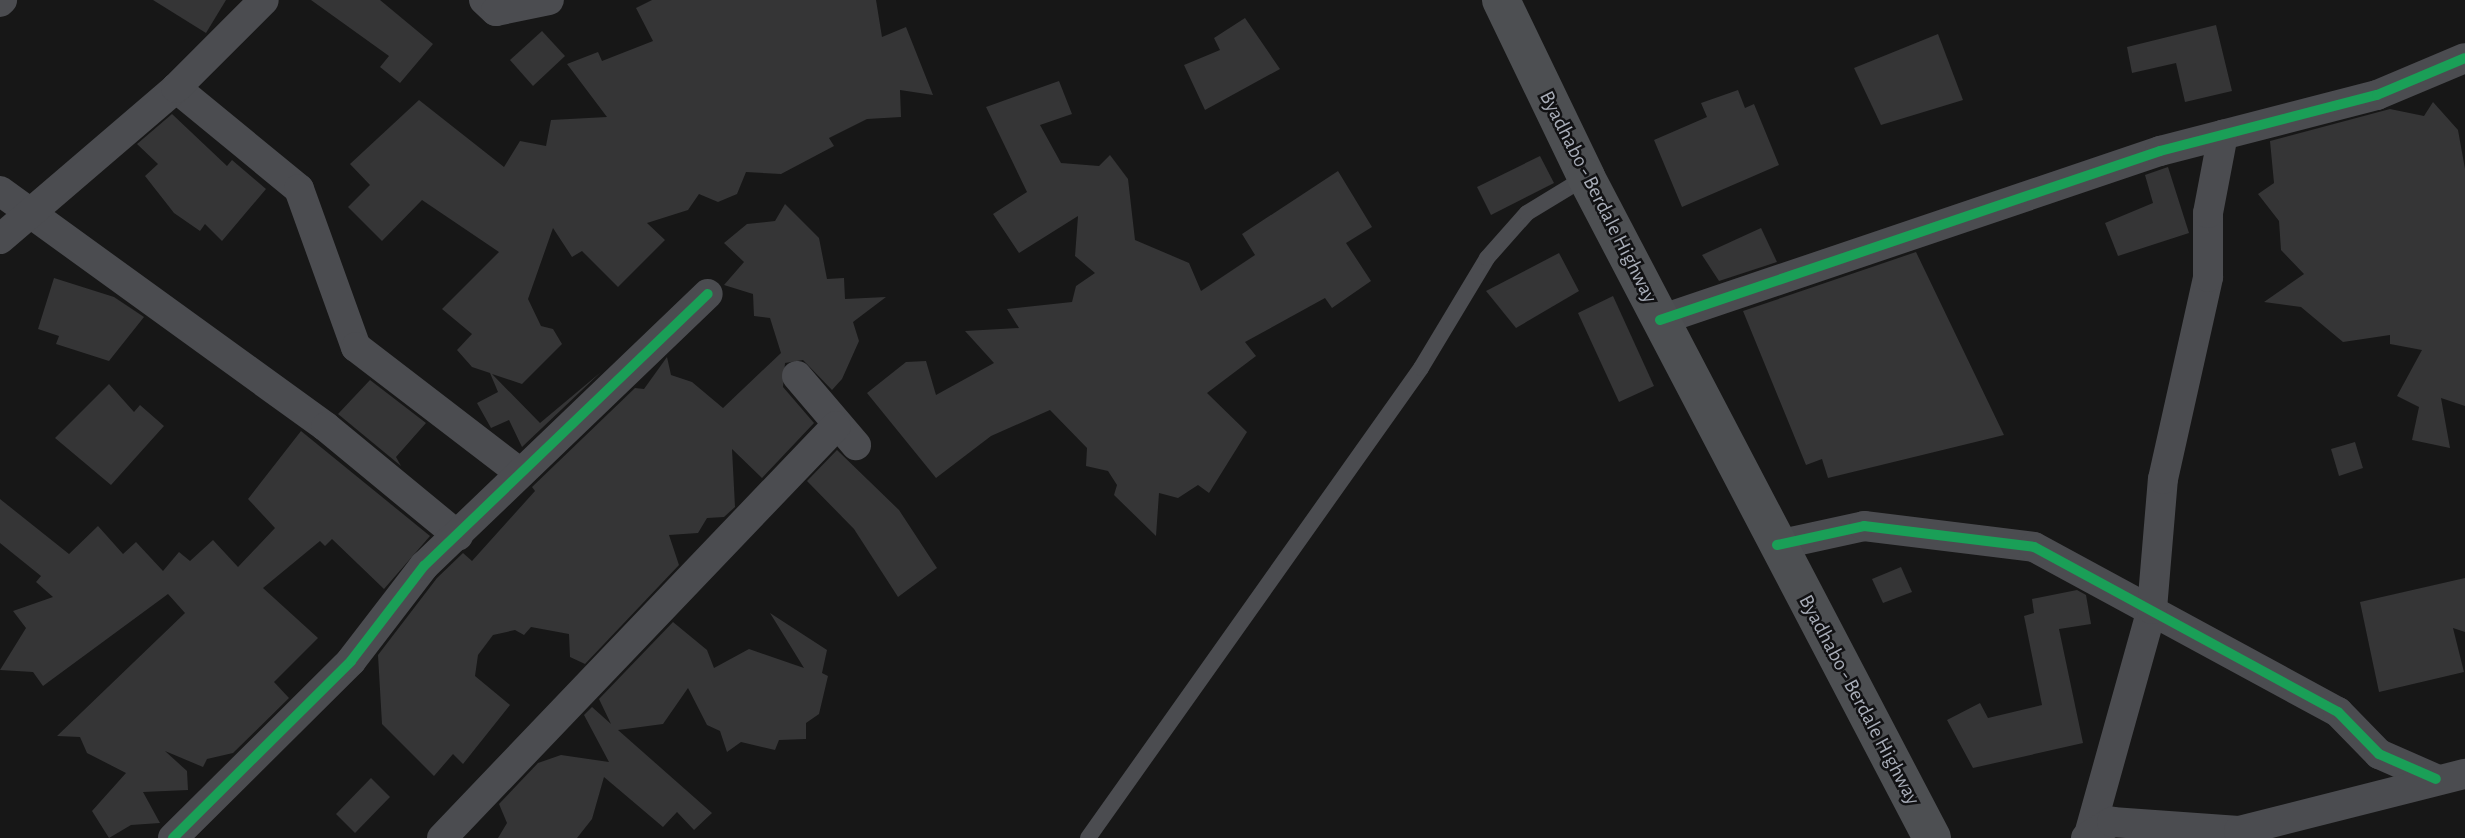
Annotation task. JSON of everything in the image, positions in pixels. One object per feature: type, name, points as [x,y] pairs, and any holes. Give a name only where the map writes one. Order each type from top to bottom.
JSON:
[{"type":"main road","name":"Byadhabo - Berdale Highway","points":[[1502,0],[1586,177],[1932,838]]},
{"type":"street","points":[[0,239],[33,214],[176,88],[264,0]]},
{"type":"street","points":[[484,0],[496,11],[549,0]]},
{"type":"street","points":[[1660,320],[2223,134],[2377,95],[2465,58]]},
{"type":"street","points":[[176,88],[299,189],[356,347],[520,473]]},
{"type":"street","points":[[2088,834],[2152,610],[2163,479],[2208,277],[2208,213],[2223,134]]},
{"type":"street","points":[[0,191],[326,427],[458,536]]},
{"type":"street","points":[[173,838],[351,661],[424,566],[708,294]]},
{"type":"street","points":[[458,832],[846,435],[797,376]]},
{"type":"street","points":[[1777,545],[1864,526],[2034,547],[2338,712],[2379,754],[2436,779]]},
{"type":"street","points":[[2088,834],[2112,822],[2239,831],[2436,779],[2465,774]]},
{"type":"lane","points":[[1088,838],[1421,368],[1487,258],[1527,213],[1586,177]]},
{"type":"building","points":[[153,0],[226,0],[206,33]]},
{"type":"building","points":[[311,0],[380,0],[433,44],[400,83],[380,67],[389,56]]},
{"type":"building","points":[[652,0],[876,0],[882,37],[906,27],[933,95],[900,90],[901,117],[867,119],[829,138],[834,146],[781,174],[746,172],[737,194],[718,202],[699,194],[688,210],[647,223],[665,240],[618,287],[582,251],[572,257],[553,228],[528,299],[541,326],[553,329],[562,344],[522,384],[492,374],[540,423],[601,372],[522,447],[509,420],[491,428],[477,403],[498,392],[490,373],[472,367],[457,350],[472,334],[442,309],[499,252],[422,200],[382,241],[348,207],[370,185],[350,164],[419,100],[504,167],[520,141],[546,146],[551,120],[607,117],[567,64],[598,52],[602,61],[653,41],[636,8]]},
{"type":"building","points":[[1245,18],[1280,69],[1205,110],[1184,65],[1220,50],[1214,38]]},
{"type":"building","points":[[2216,25],[2232,91],[2185,102],[2176,63],[2132,73],[2127,47]]},
{"type":"building","points":[[542,31],[565,56],[533,86],[510,60]]},
{"type":"building","points":[[1938,34],[1963,100],[1881,125],[1854,68]]},
{"type":"building","points":[[1059,81],[1072,114],[1040,125],[1061,163],[1099,166],[1110,155],[1128,179],[1135,240],[1189,263],[1201,291],[1255,255],[1242,234],[1338,171],[1372,227],[1346,243],[1371,281],[1332,308],[1325,298],[1245,342],[1256,356],[1207,393],[1247,432],[1209,493],[1198,485],[1178,498],[1159,493],[1156,536],[1114,495],[1117,485],[1108,471],[1086,466],[1087,448],[1050,410],[991,436],[936,478],[867,393],[906,362],[926,361],[936,395],[994,363],[965,331],[1019,328],[1007,309],[1072,302],[1076,286],[1095,273],[1075,256],[1078,216],[1019,253],[993,214],[1027,192],[986,107]]},
{"type":"building","points":[[1738,90],[1745,108],[1754,104],[1779,165],[1682,207],[1654,140],[1707,117],[1701,103]]},
{"type":"building","points":[[2433,102],[2458,130],[2465,169],[2465,406],[2441,398],[2450,448],[2412,440],[2419,407],[2397,396],[2422,350],[2390,344],[2390,335],[2343,342],[2301,307],[2264,302],[2304,274],[2281,250],[2279,221],[2258,194],[2274,183],[2270,141],[2390,109],[2424,116]]},
{"type":"building","points":[[172,114],[227,166],[232,160],[266,189],[222,241],[205,224],[200,231],[174,213],[145,176],[158,164],[137,144]]},
{"type":"building","points":[[1540,156],[1554,183],[1491,215],[1477,187]]},
{"type":"building","points":[[2168,167],[2189,233],[2118,256],[2105,223],[2153,203],[2145,175]]},
{"type":"building","points":[[785,204],[819,238],[827,279],[844,278],[845,299],[886,297],[853,322],[859,341],[842,379],[832,390],[803,360],[785,363],[783,387],[814,423],[762,478],[732,449],[735,507],[724,517],[707,518],[698,533],[669,535],[679,565],[585,664],[570,657],[569,634],[531,627],[524,635],[515,630],[493,635],[478,655],[475,676],[510,705],[463,764],[453,754],[434,776],[382,724],[378,655],[437,578],[463,553],[472,561],[535,491],[532,487],[635,388],[644,389],[667,357],[671,375],[692,382],[723,408],[781,353],[770,318],[754,316],[753,294],[724,285],[744,262],[724,243],[747,224],[775,221]]},
{"type":"building","points":[[1761,228],[1777,262],[1719,281],[1702,255]]},
{"type":"building","points":[[1916,252],[2004,435],[1828,478],[1822,459],[1806,465],[1743,311]]},
{"type":"building","points":[[1559,253],[1579,291],[1516,328],[1486,291]]},
{"type":"building","points":[[54,278],[114,297],[144,317],[109,361],[56,344],[59,336],[38,329]]},
{"type":"building","points":[[1613,296],[1654,386],[1619,402],[1578,313]]},
{"type":"building","points":[[370,380],[426,423],[396,457],[401,466],[338,414]]},
{"type":"building","points":[[109,384],[134,412],[140,405],[164,426],[111,485],[55,438]]},
{"type":"building","points":[[301,431],[430,536],[384,589],[332,539],[325,546],[320,541],[263,588],[318,638],[274,682],[289,698],[233,753],[207,759],[203,767],[165,751],[187,771],[188,790],[143,792],[160,823],[131,825],[109,838],[92,811],[126,773],[87,753],[80,737],[57,736],[185,613],[168,594],[43,686],[33,672],[0,670],[26,628],[13,611],[53,597],[36,582],[41,576],[0,543],[0,499],[69,554],[98,526],[123,554],[136,542],[163,571],[179,552],[190,561],[213,540],[238,567],[275,528],[248,499]]},
{"type":"building","points":[[2355,442],[2363,468],[2339,476],[2331,449]]},
{"type":"building","points":[[837,450],[899,510],[937,568],[898,597],[854,529],[807,481]]},
{"type":"building","points":[[1901,567],[1912,592],[1883,603],[1872,579]]},
{"type":"building","points":[[2465,578],[2465,632],[2453,628],[2464,672],[2379,692],[2360,602]]},
{"type":"building","points":[[2077,590],[2086,595],[2091,624],[2059,629],[2083,743],[1973,768],[1947,720],[1980,703],[1988,718],[2042,705],[2024,616],[2034,613],[2032,599]]},
{"type":"building","points":[[770,613],[827,650],[822,673],[828,676],[819,714],[806,723],[806,739],[779,740],[775,750],[741,742],[727,752],[720,731],[707,725],[688,688],[663,724],[618,730],[712,813],[694,830],[677,812],[663,827],[604,777],[592,819],[577,838],[498,838],[507,823],[499,804],[538,763],[561,755],[609,762],[584,715],[592,707],[611,724],[599,699],[673,622],[707,650],[714,668],[749,649],[804,668]]},
{"type":"building","points":[[371,778],[390,797],[355,833],[336,814]]},
{"type":"cycle path","points":[[1660,320],[2160,151],[2377,95],[2465,58]]},
{"type":"cycle path","points":[[173,838],[351,661],[424,566],[708,294]]},
{"type":"cycle path","points":[[1777,545],[1864,526],[2034,547],[2338,712],[2379,754],[2436,779]]}]
